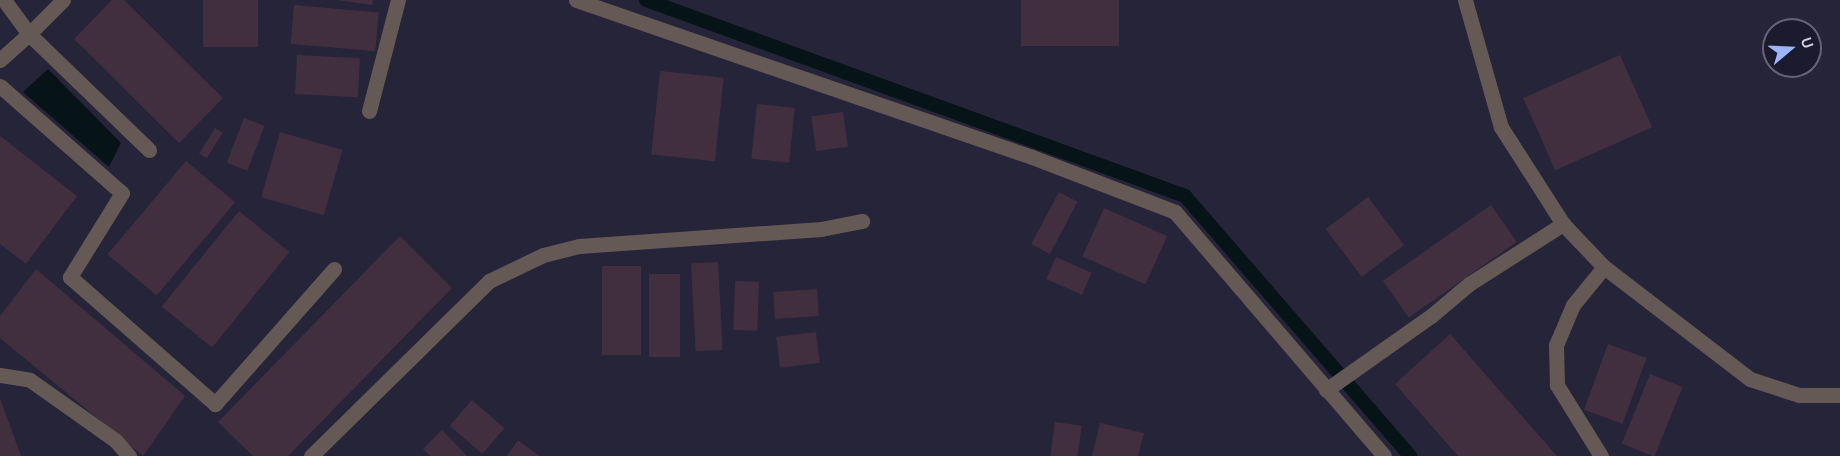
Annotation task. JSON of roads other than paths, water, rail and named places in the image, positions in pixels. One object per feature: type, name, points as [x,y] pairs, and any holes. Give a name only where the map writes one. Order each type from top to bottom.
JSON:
[{"type":"street","points":[[4,0],[29,34],[149,150]]},
{"type":"street","points":[[0,60],[63,0]]},
{"type":"street","points":[[369,111],[398,0]]},
{"type":"street","points":[[576,0],[1032,157],[1175,213],[1384,456]]},
{"type":"street","points":[[1465,0],[1502,127],[1563,224],[1604,267],[1750,379],[1799,395],[1840,395]]},
{"type":"street","points":[[0,86],[122,193],[70,277],[215,404],[334,269]]},
{"type":"street","points":[[311,456],[489,281],[543,255],[579,246],[821,229],[862,222]]},
{"type":"street","points":[[1326,390],[1431,316],[1469,284],[1563,224]]},
{"type":"street","points":[[1601,456],[1557,385],[1556,345],[1573,305],[1604,267]]},
{"type":"street","points":[[0,375],[30,380],[116,441],[129,456]]},
{"type":"waterway","points":[[646,0],[1185,196],[1410,456]]}]
